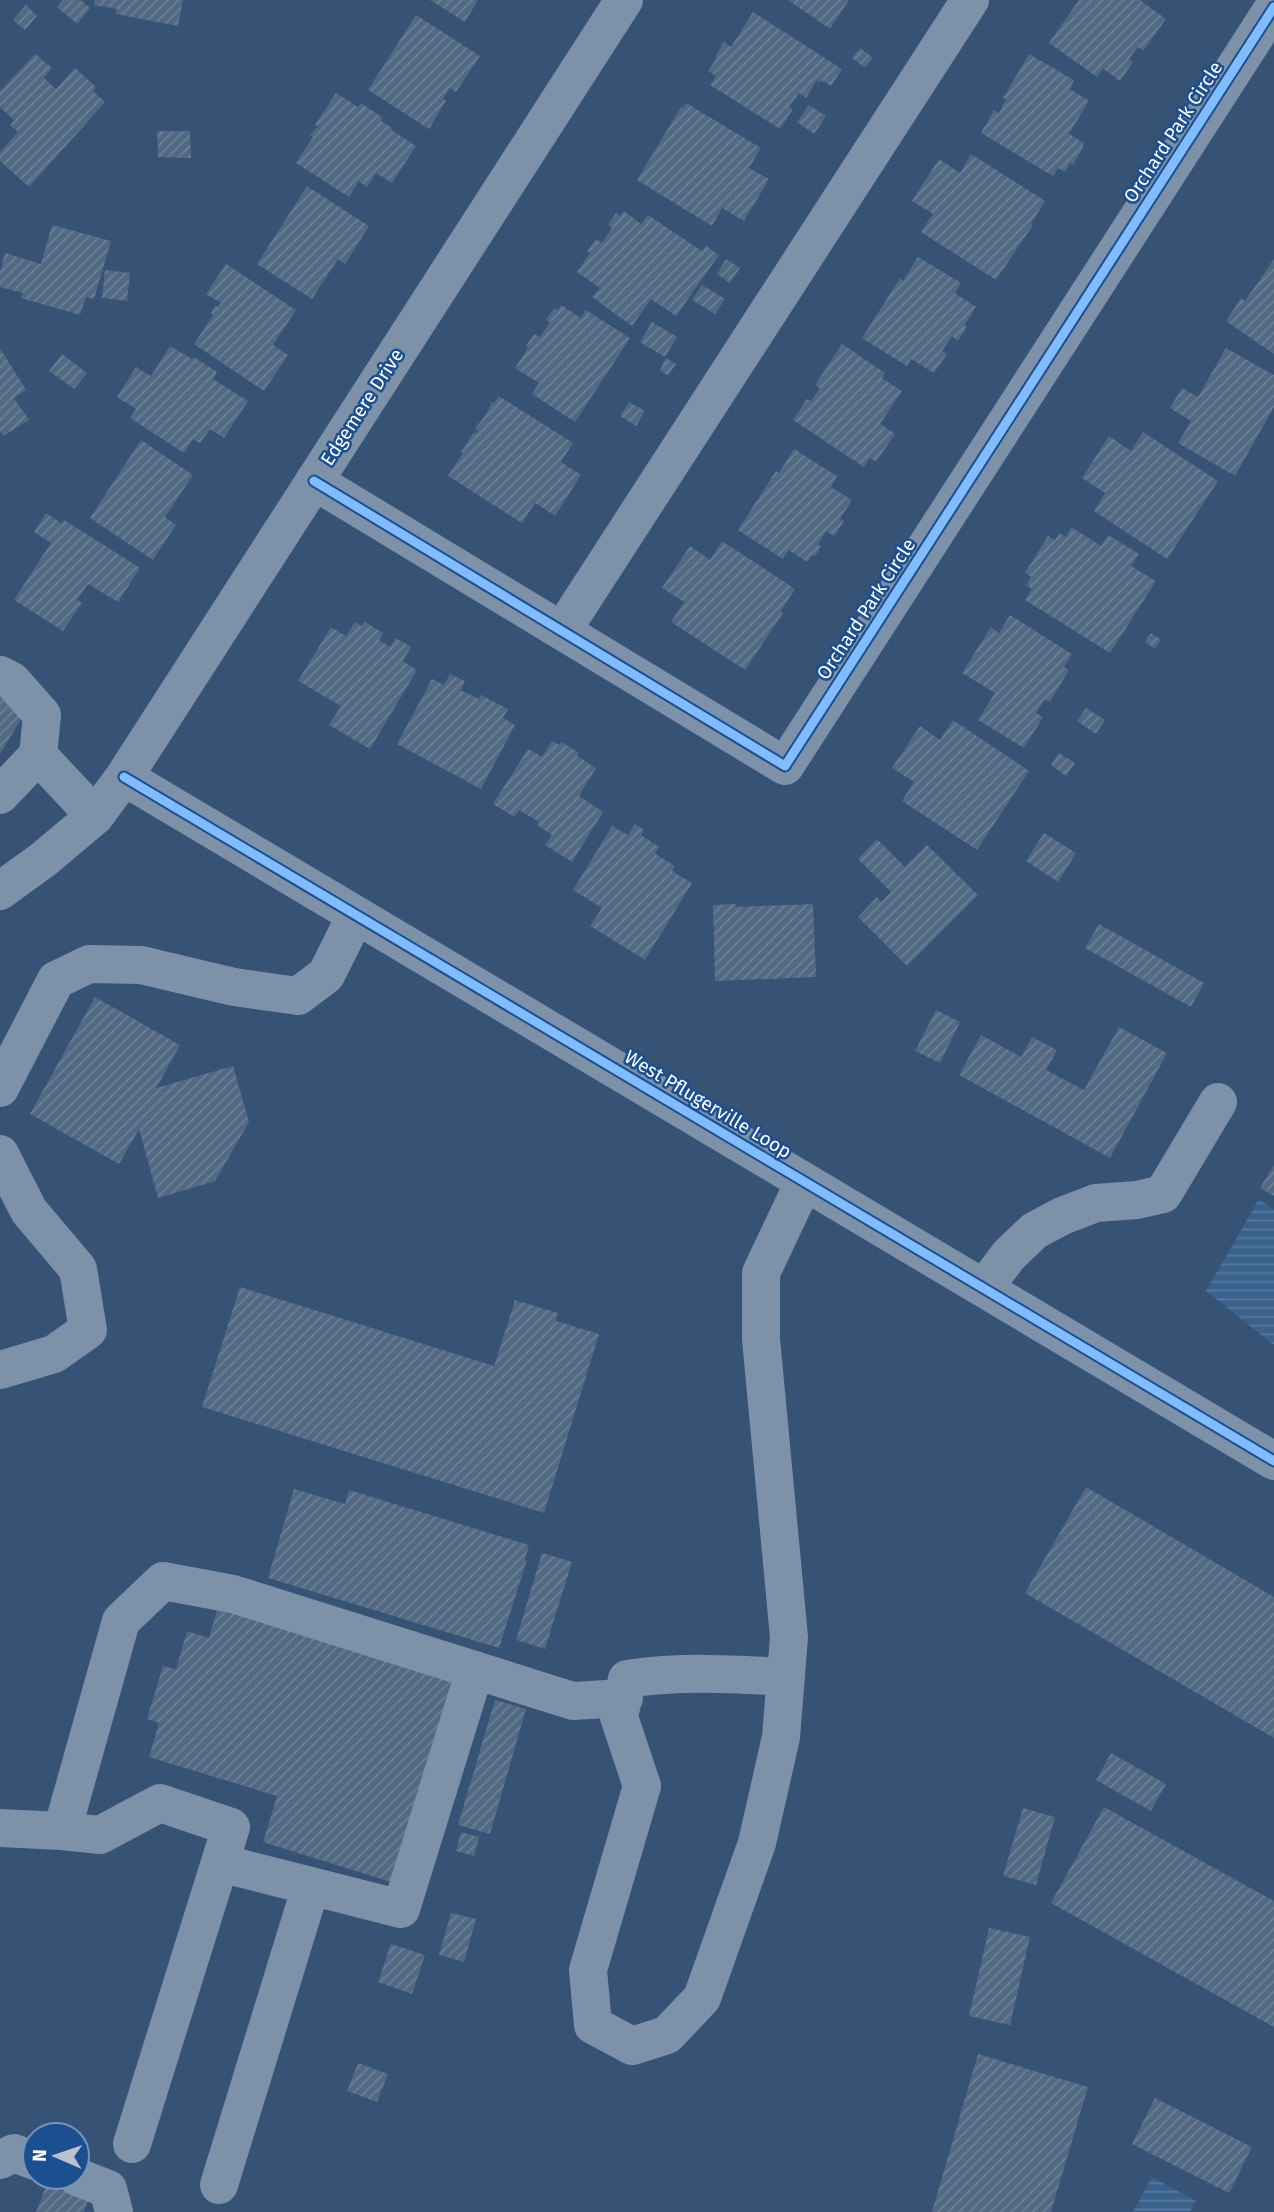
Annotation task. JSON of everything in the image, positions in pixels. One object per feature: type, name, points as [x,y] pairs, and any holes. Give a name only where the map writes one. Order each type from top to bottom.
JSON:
[{"type":"street","name":"Edgemere Drive","points":[[0,891],[44,859],[94,816],[124,777],[624,0]]},
{"type":"street","points":[[562,631],[971,0]]},
{"type":"street","name":"Orchard Park Circle","points":[[314,481],[785,766],[1274,7]]},
{"type":"street","points":[[0,675],[12,681],[42,715],[38,755],[0,795]]},
{"type":"street","points":[[38,755],[94,816]]},
{"type":"street","name":"West Pflugerville Loop","points":[[124,777],[1274,1461]]},
{"type":"street","points":[[0,1088],[56,980],[89,964],[141,965],[234,988],[298,996],[326,975],[356,915]]},
{"type":"street","points":[[984,1288],[1009,1255],[1034,1231],[1062,1216],[1096,1203],[1137,1200],[1163,1194],[1219,1102]]},
{"type":"street","points":[[0,1154],[29,1211],[78,1269],[88,1330],[54,1354],[0,1370]]},
{"type":"street","points":[[786,1677],[724,1673],[661,1674],[628,1679],[619,1717],[642,1786],[588,1970],[593,2025],[632,2046],[667,2035],[702,1998],[757,1843],[781,1737],[786,1677],[789,1637],[761,1339],[761,1273],[804,1182]]},
{"type":"street","points":[[62,1831],[121,1621],[163,1581],[233,1594],[573,1701],[624,1698]]},
{"type":"street","points":[[220,1863],[401,1909],[475,1670]]},
{"type":"street","points":[[0,1828],[100,1835],[160,1803],[231,1827],[132,2144]]},
{"type":"street","points":[[219,2185],[311,1886]]},
{"type":"street","points":[[0,2160],[14,2153],[21,2156]]},
{"type":"street","points":[[91,2182],[108,2189],[114,2212]]},
{"type":"water","points":[[1259,1199],[1274,1210],[1274,1345],[1206,1291]]},
{"type":"water","points":[[1152,2177],[1196,2201],[1190,2212],[1133,2212]]},
{"type":"building","points":[[63,0],[81,0],[90,8],[77,24],[57,7]]},
{"type":"building","points":[[95,0],[183,0],[178,26],[116,14],[117,9],[94,5]]},
{"type":"building","points":[[430,0],[478,0],[465,22]]},
{"type":"building","points":[[788,0],[849,0],[830,29]]},
{"type":"building","points":[[1079,0],[1142,0],[1166,19],[1143,51],[1138,47],[1129,59],[1133,62],[1120,81],[1103,69],[1097,77],[1049,43]]},
{"type":"building","points":[[26,5],[37,16],[25,30],[13,20]]},
{"type":"building","points":[[753,12],[842,69],[831,86],[817,80],[806,98],[799,93],[789,107],[793,109],[780,129],[710,85],[716,76],[708,71],[717,58],[715,57],[724,42],[731,47]]},
{"type":"building","points":[[416,15],[480,56],[456,92],[450,88],[443,99],[446,101],[429,129],[368,90]]},
{"type":"building","points":[[860,48],[873,58],[865,68],[852,58]]},
{"type":"building","points":[[35,54],[52,68],[44,78],[56,89],[75,68],[96,87],[93,91],[105,102],[29,187],[0,161],[0,152],[18,132],[10,125],[14,120],[0,107],[0,91]]},
{"type":"building","points":[[1029,54],[1074,80],[1070,89],[1089,101],[1069,134],[1084,143],[1082,149],[1073,165],[1070,163],[1065,172],[1058,168],[1053,176],[981,133],[994,110],[999,113],[1006,99],[1003,98]]},
{"type":"building","points":[[336,93],[358,107],[361,103],[383,118],[381,121],[392,128],[391,130],[416,146],[392,183],[376,173],[367,187],[359,181],[349,197],[296,163],[313,137],[310,135],[320,127],[315,125]]},
{"type":"building","points":[[686,103],[761,148],[749,168],[769,179],[744,221],[722,208],[712,226],[637,180]]},
{"type":"building","points":[[809,105],[826,116],[814,134],[797,122]]},
{"type":"building","points":[[157,131],[190,131],[191,158],[158,157]]},
{"type":"building","points":[[971,154],[1045,201],[1031,224],[1033,225],[996,280],[921,232],[933,214],[912,201],[939,159],[960,173]]},
{"type":"building","points":[[307,186],[369,226],[345,264],[338,259],[312,299],[257,264]]},
{"type":"building","points":[[624,211],[641,224],[648,215],[702,251],[706,246],[719,255],[676,316],[651,299],[632,326],[592,297],[600,288],[577,272],[596,239],[602,243],[612,228],[608,225],[616,213],[620,216]]},
{"type":"building","points":[[52,225],[111,241],[94,299],[86,297],[80,315],[21,298],[23,293],[0,287],[0,272],[5,253],[41,264]]},
{"type":"building","points":[[918,257],[961,283],[955,293],[976,307],[958,341],[952,336],[942,351],[947,354],[934,373],[911,359],[907,366],[862,338],[900,278],[903,281]]},
{"type":"building","points":[[726,259],[740,268],[730,283],[717,274]]},
{"type":"building","points":[[1274,259],[1274,354],[1226,321],[1241,298],[1245,301]]},
{"type":"building","points":[[226,264],[296,310],[273,345],[288,355],[264,391],[194,344],[213,315],[211,313],[215,306],[218,307],[221,303],[206,294]]},
{"type":"building","points":[[105,270],[130,273],[127,301],[102,298]]},
{"type":"building","points":[[702,285],[725,299],[715,314],[692,300]]},
{"type":"building","points":[[561,305],[581,318],[586,310],[630,338],[575,422],[532,394],[539,383],[515,368],[534,334],[540,337],[550,322],[546,320],[554,308],[558,310]]},
{"type":"building","points":[[652,322],[677,337],[665,357],[640,342]]},
{"type":"building","points":[[842,344],[885,373],[882,378],[902,391],[880,424],[895,434],[876,462],[870,458],[864,467],[793,420],[807,399],[811,401],[820,388],[815,385]]},
{"type":"building","points":[[170,346],[217,372],[213,379],[248,401],[224,438],[210,429],[200,443],[193,439],[184,453],[130,418],[136,409],[117,397],[136,367],[151,376]]},
{"type":"building","points":[[0,348],[26,390],[14,398],[29,420],[3,436],[0,431]]},
{"type":"building","points":[[1226,348],[1274,375],[1274,407],[1235,476],[1178,443],[1191,421],[1170,408],[1182,388],[1198,397]]},
{"type":"building","points":[[62,354],[87,373],[74,389],[49,371]]},
{"type":"building","points":[[666,358],[676,364],[668,376],[660,370]]},
{"type":"building","points":[[499,396],[573,443],[561,462],[581,475],[555,516],[535,503],[522,523],[448,476],[473,433],[478,430],[475,429],[492,402]]},
{"type":"building","points":[[629,402],[645,411],[636,426],[620,416]]},
{"type":"building","points":[[1143,432],[1218,481],[1167,559],[1094,511],[1105,493],[1082,478],[1109,436],[1131,451]]},
{"type":"building","points":[[141,440],[193,475],[165,517],[176,525],[153,560],[90,518]]},
{"type":"building","points":[[794,449],[837,476],[831,487],[852,500],[840,519],[844,521],[834,536],[826,531],[818,545],[821,547],[807,562],[789,550],[783,559],[738,530],[776,471],[779,473]]},
{"type":"building","points":[[46,513],[61,523],[64,520],[140,568],[118,602],[88,584],[77,600],[82,603],[63,631],[14,600],[51,543],[34,532]]},
{"type":"building","points":[[1071,527],[1101,546],[1108,535],[1139,554],[1131,566],[1156,581],[1110,653],[1025,600],[1032,589],[1026,585],[1031,577],[1025,573],[1048,536],[1055,540],[1059,533],[1066,537]]},
{"type":"building","points":[[722,541],[795,589],[781,611],[783,613],[745,670],[671,622],[684,602],[662,588],[690,546],[710,560]]},
{"type":"building","points":[[1010,615],[1072,654],[1064,667],[1069,670],[1050,702],[1045,699],[1036,713],[1043,717],[1024,748],[978,720],[995,693],[962,673],[991,627],[999,633]]},
{"type":"building","points":[[355,622],[362,626],[365,622],[383,633],[379,640],[390,647],[396,638],[411,647],[403,661],[417,670],[370,749],[329,725],[341,706],[298,681],[331,627],[346,636]]},
{"type":"building","points":[[1151,633],[1161,640],[1155,649],[1145,642]]},
{"type":"building","points":[[450,674],[465,681],[461,690],[479,699],[481,695],[508,709],[503,718],[515,725],[481,789],[397,744],[432,679],[444,685]]},
{"type":"building","points":[[0,696],[26,711],[0,754]]},
{"type":"building","points":[[1086,708],[1105,720],[1096,734],[1077,721]]},
{"type":"building","points":[[953,720],[1029,771],[977,850],[902,801],[914,782],[892,768],[920,726],[940,740]]},
{"type":"building","points":[[552,741],[560,745],[562,742],[596,768],[579,796],[603,812],[572,862],[545,845],[552,835],[537,825],[539,822],[519,810],[514,817],[493,804],[528,749],[542,757]]},
{"type":"building","points":[[1059,753],[1075,763],[1066,776],[1051,765]]},
{"type":"building","points":[[635,824],[644,830],[641,835],[659,847],[655,854],[675,866],[672,871],[692,883],[645,960],[590,926],[602,908],[573,890],[612,826],[628,835]]},
{"type":"building","points":[[1044,833],[1076,853],[1058,882],[1026,861]]},
{"type":"building","points":[[877,839],[905,867],[927,845],[978,895],[907,966],[858,917],[877,897],[881,902],[891,892],[858,859]]},
{"type":"building","points":[[736,904],[736,907],[813,904],[816,977],[715,981],[713,905]]},
{"type":"building","points":[[1099,924],[1204,983],[1191,1007],[1085,948]]},
{"type":"building","points":[[95,997],[180,1045],[156,1088],[233,1066],[249,1122],[215,1181],[158,1198],[139,1129],[119,1164],[30,1114]]},
{"type":"building","points":[[936,1010],[960,1022],[940,1063],[915,1051]]},
{"type":"building","points":[[1119,1027],[1167,1053],[1110,1158],[959,1075],[981,1035],[1021,1057],[1032,1037],[1057,1050],[1046,1070],[1084,1090]]},
{"type":"building","points":[[1274,1165],[1274,1196],[1260,1188]]},
{"type":"building","points":[[240,1287],[494,1366],[515,1300],[558,1313],[556,1321],[599,1334],[544,1513],[202,1407]]},
{"type":"building","points":[[1086,1487],[1274,1597],[1274,1738],[1025,1593]]},
{"type":"building","points":[[294,1489],[345,1504],[349,1490],[529,1545],[527,1560],[499,1648],[268,1578]]},
{"type":"building","points":[[542,1553],[572,1562],[545,1649],[516,1640]]},
{"type":"building","points":[[219,1603],[454,1675],[391,1882],[263,1842],[277,1796],[149,1757],[159,1723],[147,1719],[163,1666],[176,1669],[187,1631],[209,1638]]},
{"type":"building","points":[[495,1700],[526,1709],[490,1834],[458,1825]]},
{"type":"building","points":[[1111,1753],[1166,1784],[1151,1811],[1096,1780]]},
{"type":"building","points":[[1104,1807],[1274,1901],[1274,2027],[1051,1903]]},
{"type":"building","points":[[1023,1808],[1055,1817],[1036,1885],[1003,1876]]},
{"type":"building","points":[[461,1832],[479,1837],[474,1856],[456,1851]]},
{"type":"building","points":[[451,1913],[476,1919],[464,1962],[439,1955]]},
{"type":"building","points":[[989,1928],[1030,1937],[1010,2025],[969,2016]]},
{"type":"building","points":[[391,1944],[425,1955],[412,1994],[378,1982]]},
{"type":"building","points":[[978,2054],[1088,2087],[1051,2212],[932,2212]]},
{"type":"building","points":[[358,2063],[388,2074],[377,2102],[347,2091]]},
{"type":"building","points":[[1155,2098],[1252,2147],[1229,2193],[1132,2144]]},
{"type":"building","points":[[44,2191],[80,2191],[90,2195],[84,2212],[36,2212]]},
{"type":"cycle path","points":[[314,481],[785,766],[1274,7]]},
{"type":"cycle path","points":[[124,777],[1274,1461]]}]
